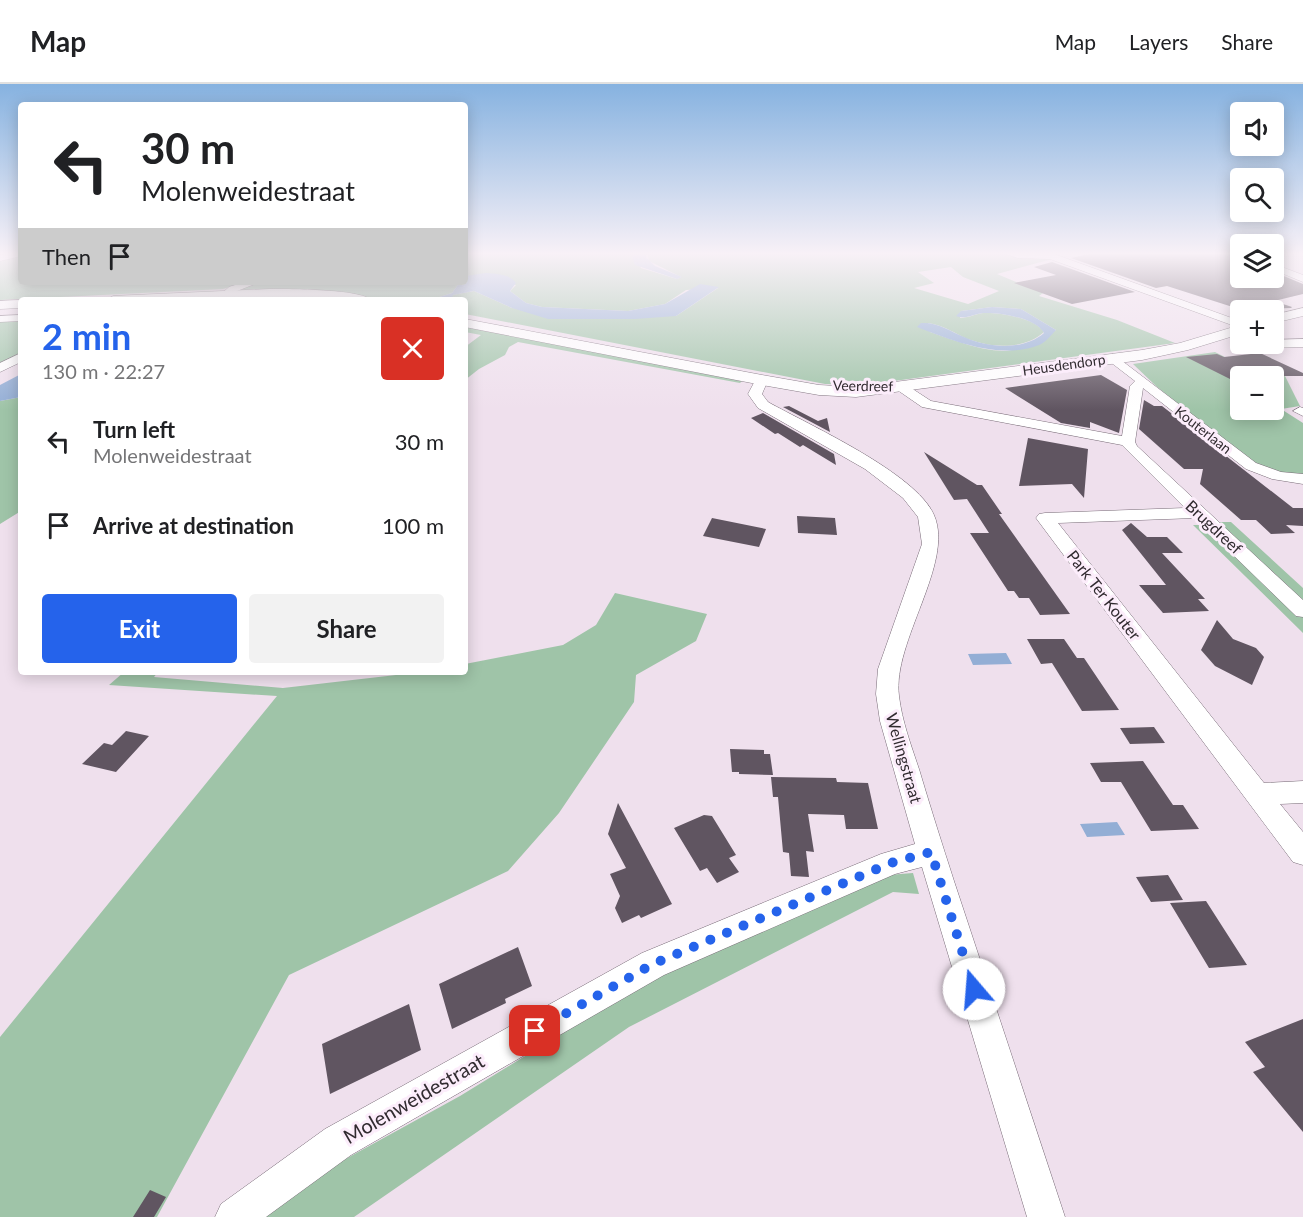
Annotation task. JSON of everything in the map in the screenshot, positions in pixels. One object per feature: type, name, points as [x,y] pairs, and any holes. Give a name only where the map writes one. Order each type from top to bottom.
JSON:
[{"type":"main road","points":[[1284,317],[1303,312]]},
{"type":"main road","name":"Veerdreef","points":[[468,320],[837,391],[873,392],[900,387]]},
{"type":"main road","name":"Veerdreef","points":[[468,323],[514,330]]},
{"type":"main road","name":"Heusdendorp","points":[[900,387],[1183,347],[1230,333]]},
{"type":"street","points":[[1172,305],[1230,328]]},
{"type":"street","points":[[0,319],[18,318]]},
{"type":"street","points":[[1284,345],[1303,343]]},
{"type":"street","name":"Kouterlaan","points":[[1113,358],[1251,466],[1278,476],[1303,479]]},
{"type":"street","points":[[0,368],[18,359]]},
{"type":"street","name":"Wellingstraat","points":[[765,378],[755,394],[764,405],[894,483],[923,510],[929,523],[931,544],[889,669],[887,694],[892,721],[931,852],[1046,1217]]},
{"type":"street","points":[[900,387],[927,404],[1128,442],[1137,386],[1142,381]]},
{"type":"street","name":"Brugdreef","points":[[1128,442],[1131,448],[1303,611]]},
{"type":"street","name":"Park Ter Kouter","points":[[1199,513],[1045,518],[1303,853]]},
{"type":"street","points":[[1258,794],[1303,792]]},
{"type":"street","name":"Molenweidestraat","points":[[234,1217],[338,1142],[653,964],[891,863],[931,852]]},
{"type":"green space","points":[[468,305],[505,305],[512,308],[676,316],[693,305],[1068,305],[1117,320],[1175,343],[879,383],[825,384],[468,315]],"holes":[[[992,307],[1021,309],[1056,330],[1022,347],[1007,351],[985,349],[930,332],[928,323],[983,344],[1016,345],[1036,338],[1044,332],[1033,323],[1007,315],[983,313],[960,318],[961,311]]]},
{"type":"green space","points":[[533,305],[660,305],[628,311]]},
{"type":"green space","points":[[18,320],[18,357],[0,366],[0,321]]},
{"type":"green space","points":[[468,328],[742,381],[740,383],[518,342],[509,347],[505,355],[468,378],[468,345],[481,335],[468,333]]},
{"type":"green space","points":[[1215,352],[1227,358],[1264,366],[1230,366],[1230,420],[1284,420],[1284,411],[1303,423],[1303,476],[1288,475],[1244,459],[1133,364]]},
{"type":"green space","points":[[1284,374],[1300,406],[1284,409]]},
{"type":"green space","points":[[18,398],[18,513],[0,524],[0,401]]},
{"type":"green space","points":[[1214,522],[1231,522],[1303,588],[1303,606]]},
{"type":"green space","points":[[1193,525],[1207,525],[1303,615],[1303,633]]},
{"type":"green space","points":[[615,593],[707,614],[696,641],[636,675],[634,702],[559,813],[508,871],[289,975],[157,1217],[0,1217],[0,1037],[277,696],[109,685],[121,675],[156,675],[154,677],[283,688],[396,675],[468,675],[468,663],[563,645],[596,625]]},
{"type":"green space","points":[[913,873],[919,894],[893,892],[629,1027],[354,1217],[260,1217],[340,1162],[460,1096],[659,974],[888,875]]},
{"type":"water","points":[[505,305],[628,311],[660,305],[692,305],[676,316],[635,319],[548,319]]},
{"type":"water","points":[[992,307],[1021,309],[1056,330],[1039,345],[1024,349],[993,350],[961,343],[917,327],[921,323],[933,324],[974,341],[1005,346],[1026,343],[1044,333],[1033,323],[1007,315],[983,313],[966,317],[956,316],[961,311]]},
{"type":"water","points":[[18,376],[18,398],[0,401],[0,385]]},
{"type":"water","points":[[1006,653],[1012,664],[973,665],[968,654]]},
{"type":"water","points":[[1117,822],[1125,835],[1087,837],[1080,824]]},
{"type":"building","points":[[1217,354],[1224,357],[1262,354],[1303,373],[1303,376],[1284,376],[1284,366],[1230,366],[1230,379],[1186,357]]},
{"type":"building","points":[[1101,375],[1127,390],[1119,433],[1090,422],[1090,428],[1061,423],[1005,388]]},
{"type":"building","points":[[1144,400],[1154,406],[1162,406],[1293,508],[1303,508],[1303,526],[1286,525],[1295,533],[1271,534],[1256,520],[1241,520],[1200,484],[1203,469],[1184,469],[1139,429]]},
{"type":"building","points":[[789,406],[818,421],[827,418],[830,432],[783,407]]},
{"type":"building","points":[[763,413],[834,454],[836,465],[803,445],[800,447],[778,433],[775,434],[751,418]]},
{"type":"building","points":[[1028,438],[1088,449],[1084,498],[1072,484],[1019,486]]},
{"type":"building","points":[[924,452],[977,485],[982,485],[1002,514],[999,514],[1070,614],[1040,615],[1029,598],[1019,598],[1014,591],[1008,591],[970,533],[989,533],[967,499],[954,500]]},
{"type":"building","points":[[797,516],[835,518],[837,535],[798,533]]},
{"type":"building","points":[[712,518],[766,529],[759,547],[703,536]]},
{"type":"building","points":[[1131,523],[1147,537],[1167,537],[1183,553],[1162,553],[1205,599],[1198,599],[1209,611],[1163,613],[1139,585],[1166,585],[1122,530]]},
{"type":"building","points":[[1217,620],[1233,639],[1256,648],[1264,657],[1252,685],[1215,666],[1201,650]]},
{"type":"building","points":[[1027,639],[1064,639],[1077,658],[1084,658],[1119,710],[1082,711],[1052,663],[1041,664]]},
{"type":"building","points":[[1154,727],[1165,743],[1130,744],[1120,728]]},
{"type":"building","points":[[126,731],[149,736],[116,772],[82,764],[104,743],[112,745]]},
{"type":"building","points":[[730,749],[764,750],[764,754],[770,754],[773,775],[732,772]]},
{"type":"building","points":[[1143,761],[1173,805],[1183,805],[1199,829],[1151,831],[1121,782],[1101,782],[1090,763]]},
{"type":"building","points":[[771,777],[836,778],[837,782],[868,783],[878,829],[846,829],[844,815],[808,814],[814,852],[806,851],[809,877],[791,876],[789,853],[783,852],[778,797],[773,797]]},
{"type":"building","points":[[618,803],[672,904],[641,918],[639,915],[622,923],[615,908],[620,896],[610,874],[626,868],[608,834]]},
{"type":"building","points":[[704,815],[712,816],[736,855],[729,858],[739,872],[717,883],[707,868],[700,871],[674,828]]},
{"type":"building","points":[[1168,875],[1183,900],[1151,902],[1136,877]]},
{"type":"building","points":[[1206,901],[1247,965],[1209,968],[1170,903]]},
{"type":"building","points":[[518,947],[532,986],[505,999],[506,1003],[452,1029],[439,984]]},
{"type":"building","points":[[409,1004],[421,1050],[330,1094],[322,1044]]},
{"type":"building","points":[[1303,1019],[1303,1132],[1253,1072],[1265,1067],[1245,1042]]},
{"type":"building","points":[[150,1190],[166,1197],[154,1217],[133,1217]]},
{"type":"route","points":[[535,1031],[653,964],[891,863],[931,852],[974,989]]}]
